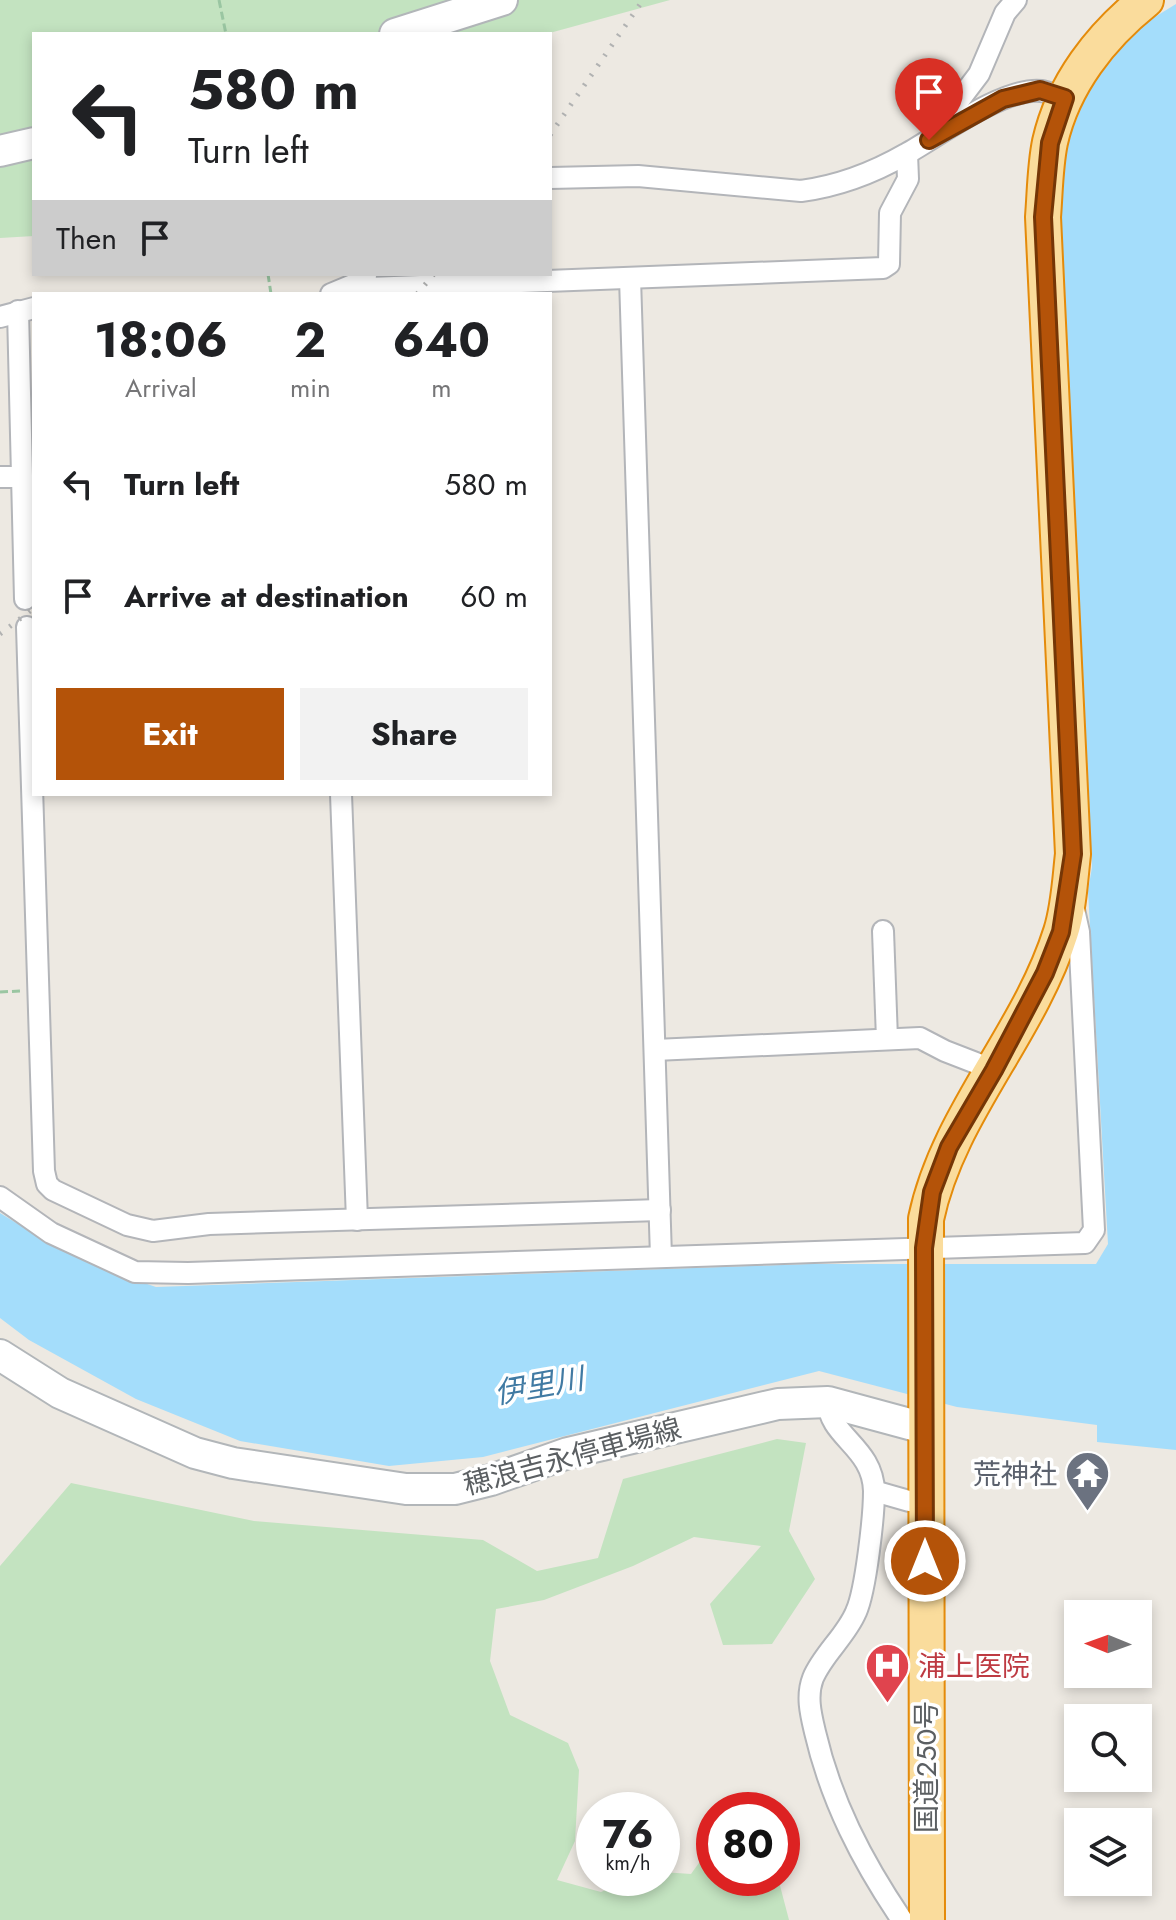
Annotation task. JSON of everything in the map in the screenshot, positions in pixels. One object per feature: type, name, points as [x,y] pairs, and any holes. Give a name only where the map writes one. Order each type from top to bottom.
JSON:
[{"type":"highway","name":"国道250号","points":[[927,1920],[924,1255],[932,1192],[949,1147],[1045,973],[1061,932],[1069,893],[1072,838],[1043,217],[1050,143],[1065,98],[1091,54],[1122,19],[1146,0]]},
{"type":"main road","points":[[401,32],[502,0]]},
{"type":"main road","points":[[0,151],[32,143]]},
{"type":"main road","name":"穂浪吉永停車場線","points":[[0,1355],[60,1393],[195,1453],[233,1463],[406,1489],[455,1489],[568,1453],[778,1404],[828,1402],[925,1421]]},
{"type":"street","points":[[950,126],[954,107],[979,74],[1005,13],[1016,0]]},
{"type":"street","points":[[552,178],[638,176],[801,191],[823,188],[856,179],[907,154],[950,126],[1003,99],[1040,90],[1065,98]]},
{"type":"street","points":[[335,292],[362,279],[369,288],[462,289],[630,278],[883,268],[889,264],[890,213],[908,179],[907,154]]},
{"type":"street","points":[[630,278],[661,1257]]},
{"type":"street","points":[[17,312],[10,477],[25,599]]},
{"type":"street","points":[[27,627],[32,787]]},
{"type":"street","points":[[32,796],[44,1171],[47,1184],[53,1190],[127,1225],[153,1231],[209,1224],[660,1210]]},
{"type":"street","points":[[341,796],[357,1220]]},
{"type":"street","points":[[0,1197],[51,1233],[135,1272],[188,1273],[661,1257],[924,1255],[1085,1243],[1094,1230],[1079,932],[1069,893]]},
{"type":"street","points":[[883,931],[887,1039]]},
{"type":"street","points":[[655,1050],[920,1038],[994,1070]]},
{"type":"street","points":[[828,1402],[828,1415],[870,1465],[874,1491],[864,1583],[856,1612],[813,1679],[809,1704],[824,1771],[849,1832],[902,1920]]},
{"type":"street","points":[[874,1491],[909,1501],[925,1501]]},
{"type":"path","points":[[219,0],[226,32]]},
{"type":"green space","points":[[0,0],[670,0],[552,32],[32,32],[32,236],[0,238]]},
{"type":"green space","points":[[777,1439],[806,1443],[789,1531],[815,1579],[772,1644],[723,1645],[710,1604],[761,1546],[694,1537],[633,1566],[544,1600],[496,1609],[490,1661],[510,1715],[568,1743],[579,1770],[575,1841],[557,1880],[576,1885],[576,1896],[680,1896],[680,1873],[691,1874],[696,1867],[696,1896],[783,1896],[789,1920],[0,1920],[0,1566],[71,1483],[254,1521],[483,1540],[537,1571],[598,1558],[623,1479]]},
{"type":"water","name":"伊里川","points":[[1176,4],[1176,1450],[1097,1442],[1097,1425],[957,1407],[819,1371],[483,1457],[389,1466],[240,1441],[136,1399],[29,1340],[0,1318],[0,1213],[76,1255],[156,1287],[809,1264],[1096,1264],[1108,1244],[1088,891],[1092,867],[1060,224],[1063,153],[1089,89],[1137,28]]},
{"type":"railway","points":[[552,132],[643,0]]},
{"type":"railway","points":[[419,292],[432,276]]},
{"type":"railway","points":[[0,634],[32,610]]},
{"type":"place","name":"荒神社","points":[[1088,1513]]},
{"type":"place","name":"浦上医院","points":[[887,1705]]},
{"type":"route","points":[[925,1561],[926,1219],[932,1192],[949,1147],[1045,973],[1061,932],[1073,854],[1043,217],[1050,143],[1065,98],[1040,90],[1003,99],[929,140]]}]
